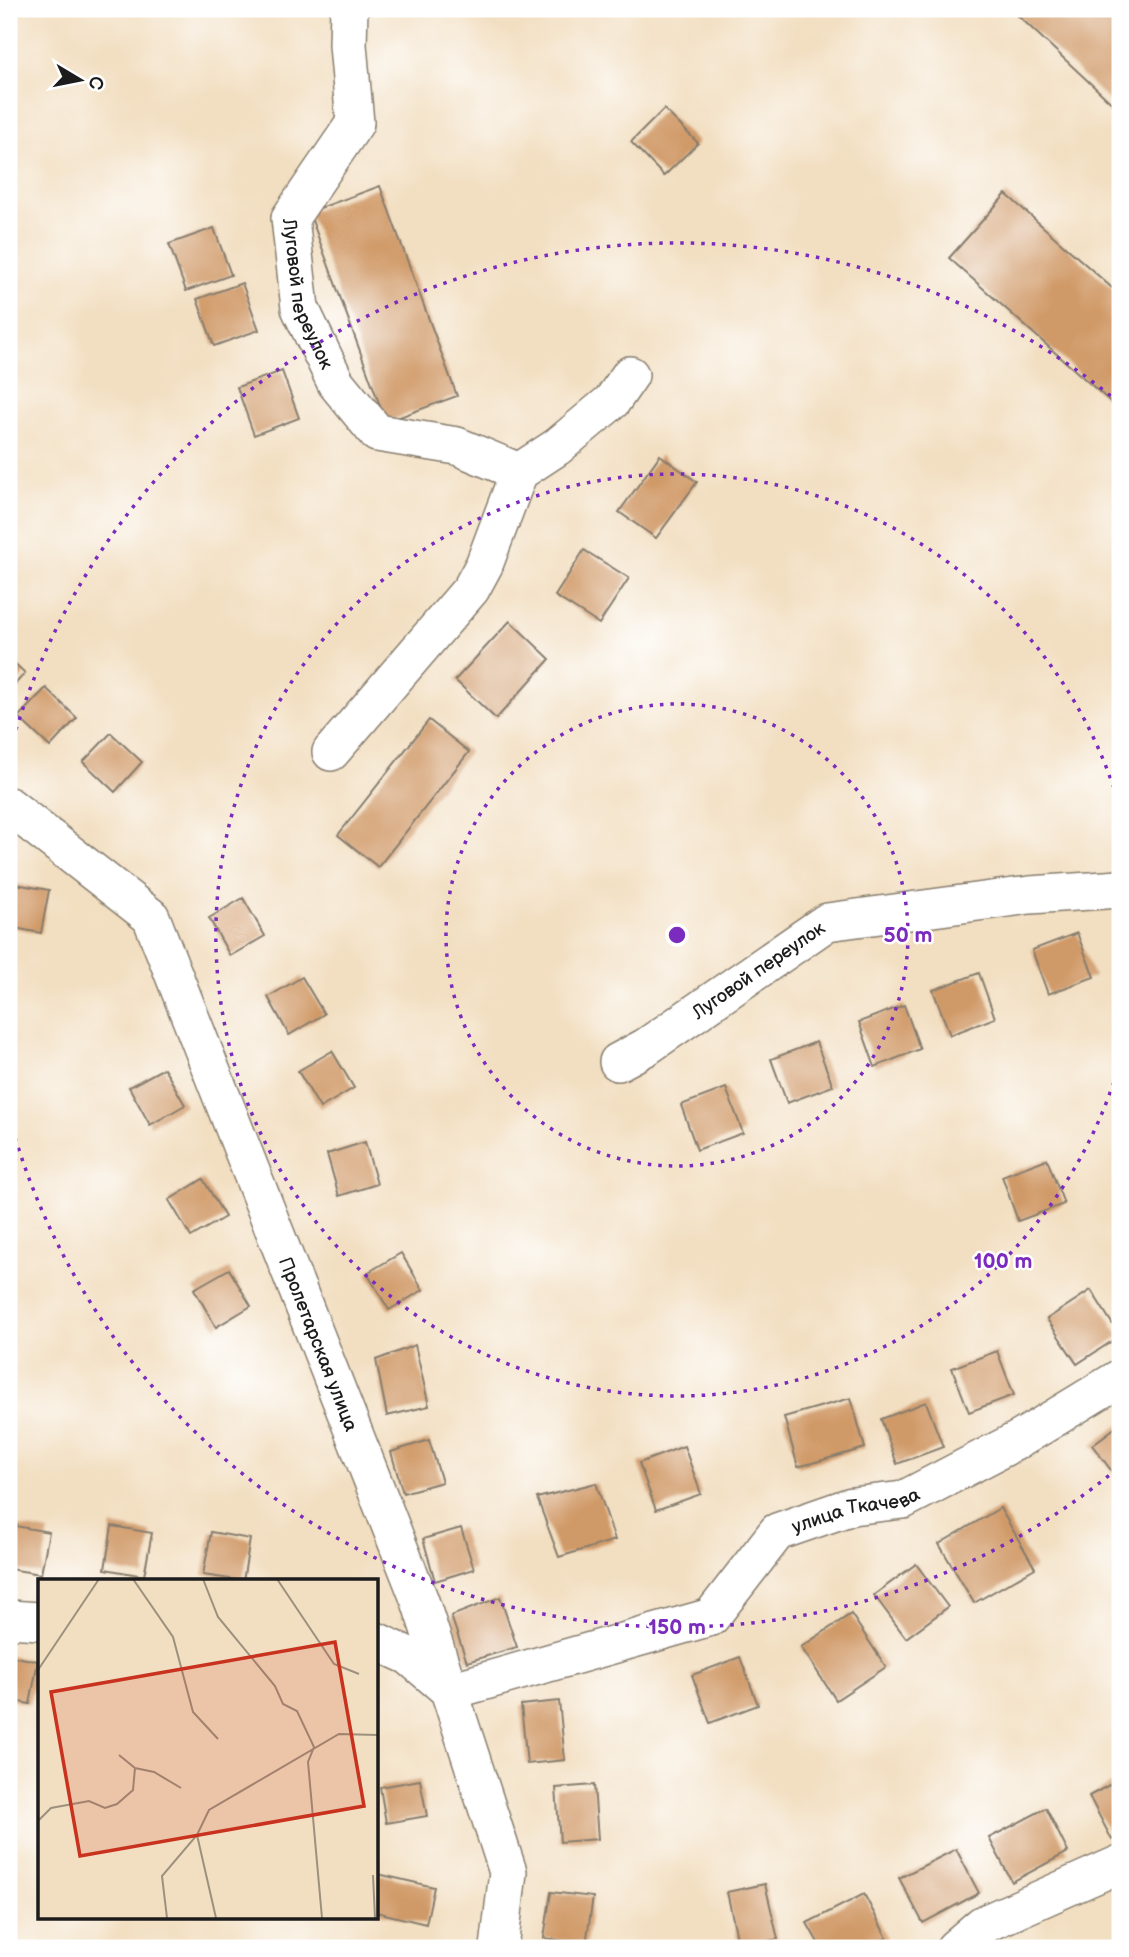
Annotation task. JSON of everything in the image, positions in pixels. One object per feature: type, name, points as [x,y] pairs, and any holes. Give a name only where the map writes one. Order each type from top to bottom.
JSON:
[{"type":"street","name":"Луговой переулок","points":[[349,9],[348,45],[355,123],[290,218],[300,308],[336,383],[377,433],[457,446],[519,472]]},
{"type":"street","points":[[331,752],[471,589],[484,565],[519,472],[556,447],[612,401],[630,375]]},
{"type":"street","name":"Пролетарская улица","points":[[9,807],[151,916],[420,1601],[509,1872],[499,1948]]},
{"type":"street","name":"Луговой переулок","points":[[618,1062],[646,1047],[827,922],[1030,895],[1120,889]]},
{"type":"street","name":"улица Ткачева","points":[[450,1691],[711,1617],[778,1532],[852,1506],[903,1500],[1020,1439],[1120,1378]]},
{"type":"street","points":[[9,1619],[38,1620]]},
{"type":"street","points":[[378,1642],[410,1656],[450,1691]]},
{"type":"street","points":[[955,1948],[982,1925],[1120,1864]]},
{"type":"building","points":[[1011,9],[1120,9],[1120,111]]},
{"type":"building","points":[[664,109],[698,143],[664,176],[631,142]]},
{"type":"building","points":[[380,186],[457,396],[386,422],[309,212]]},
{"type":"building","points":[[1006,194],[1120,295],[1120,398],[1114,405],[949,258]]},
{"type":"building","points":[[214,228],[231,275],[186,291],[169,244]]},
{"type":"building","points":[[242,283],[259,330],[214,346],[197,299]]},
{"type":"building","points":[[282,371],[299,418],[254,435],[237,387]]},
{"type":"building","points":[[660,455],[697,482],[656,538],[619,512]]},
{"type":"building","points":[[584,550],[629,578],[599,624],[555,596]]},
{"type":"building","points":[[510,621],[550,659],[496,719],[455,680]]},
{"type":"building","points":[[9,658],[25,673],[9,691]]},
{"type":"building","points":[[46,688],[77,718],[50,747],[18,717]]},
{"type":"building","points":[[429,720],[469,752],[378,867],[338,835]]},
{"type":"building","points":[[111,733],[142,762],[115,792],[83,762]]},
{"type":"building","points":[[10,883],[49,890],[41,933],[9,927]]},
{"type":"building","points":[[243,898],[265,936],[230,956],[209,918]]},
{"type":"building","points":[[1077,933],[1094,977],[1048,994],[1032,950]]},
{"type":"building","points":[[979,973],[995,1018],[950,1035],[933,990]]},
{"type":"building","points":[[302,977],[324,1014],[289,1035],[268,997]]},
{"type":"building","points":[[904,1005],[920,1049],[875,1067],[859,1022]]},
{"type":"building","points":[[816,1042],[833,1086],[787,1103],[771,1059]]},
{"type":"building","points":[[332,1051],[354,1088],[320,1108],[298,1071]]},
{"type":"building","points":[[164,1068],[185,1105],[150,1125],[129,1087]]},
{"type":"building","points":[[726,1088],[743,1133],[697,1150],[681,1105]]},
{"type":"building","points":[[365,1142],[377,1184],[339,1196],[327,1154]]},
{"type":"building","points":[[1047,1159],[1064,1204],[1018,1221],[1002,1176]]},
{"type":"building","points":[[203,1179],[225,1217],[191,1237],[169,1200]]},
{"type":"building","points":[[401,1253],[423,1290],[389,1310],[367,1273]]},
{"type":"building","points":[[229,1269],[251,1306],[216,1327],[194,1289]]},
{"type":"building","points":[[1091,1290],[1120,1336],[1077,1364],[1047,1319]]},
{"type":"building","points":[[415,1345],[429,1406],[387,1416],[376,1360]]},
{"type":"building","points":[[997,1351],[1014,1395],[969,1412],[952,1368]]},
{"type":"building","points":[[851,1398],[865,1448],[798,1467],[784,1417]]},
{"type":"building","points":[[926,1402],[943,1447],[897,1464],[881,1419]]},
{"type":"building","points":[[1120,1424],[1120,1482],[1092,1445]]},
{"type":"building","points":[[429,1440],[442,1482],[403,1493],[391,1452]]},
{"type":"building","points":[[684,1446],[701,1494],[656,1510],[639,1463]]},
{"type":"building","points":[[596,1483],[615,1540],[559,1557],[537,1498]]},
{"type":"building","points":[[1000,1508],[1035,1568],[974,1603],[939,1544]]},
{"type":"building","points":[[10,1525],[49,1532],[41,1574],[9,1569]]},
{"type":"building","points":[[112,1526],[152,1533],[144,1576],[105,1569]]},
{"type":"building","points":[[461,1528],[474,1569],[435,1581],[423,1539]]},
{"type":"building","points":[[211,1532],[250,1539],[243,1579],[203,1575]]},
{"type":"building","points":[[916,1564],[948,1607],[906,1638],[874,1595]]},
{"type":"building","points":[[500,1597],[517,1647],[467,1662],[451,1616]]},
{"type":"building","points":[[851,1614],[886,1667],[836,1700],[801,1647]]},
{"type":"building","points":[[9,1656],[38,1661],[30,1704],[9,1700]]},
{"type":"building","points":[[740,1657],[758,1705],[710,1723],[692,1675]]},
{"type":"building","points":[[559,1701],[565,1760],[527,1764],[521,1705]]},
{"type":"building","points":[[1120,1779],[1120,1836],[1112,1840],[1089,1796]]},
{"type":"building","points":[[420,1780],[427,1816],[386,1823],[380,1787]]},
{"type":"building","points":[[594,1785],[598,1839],[560,1842],[556,1788]]},
{"type":"building","points":[[1046,1808],[1068,1852],[1012,1882],[989,1838]]},
{"type":"building","points":[[956,1849],[979,1893],[923,1923],[899,1878]]},
{"type":"building","points":[[378,1874],[434,1887],[426,1924],[378,1912]]},
{"type":"building","points":[[765,1884],[778,1939],[739,1947],[727,1892]]},
{"type":"building","points":[[551,1892],[593,1897],[586,1944],[544,1938]]},
{"type":"building","points":[[864,1894],[887,1938],[867,1948],[821,1948],[807,1923]]},
{"type":"building","points":[[367,1942],[391,1947],[391,1948],[367,1948]]}]
